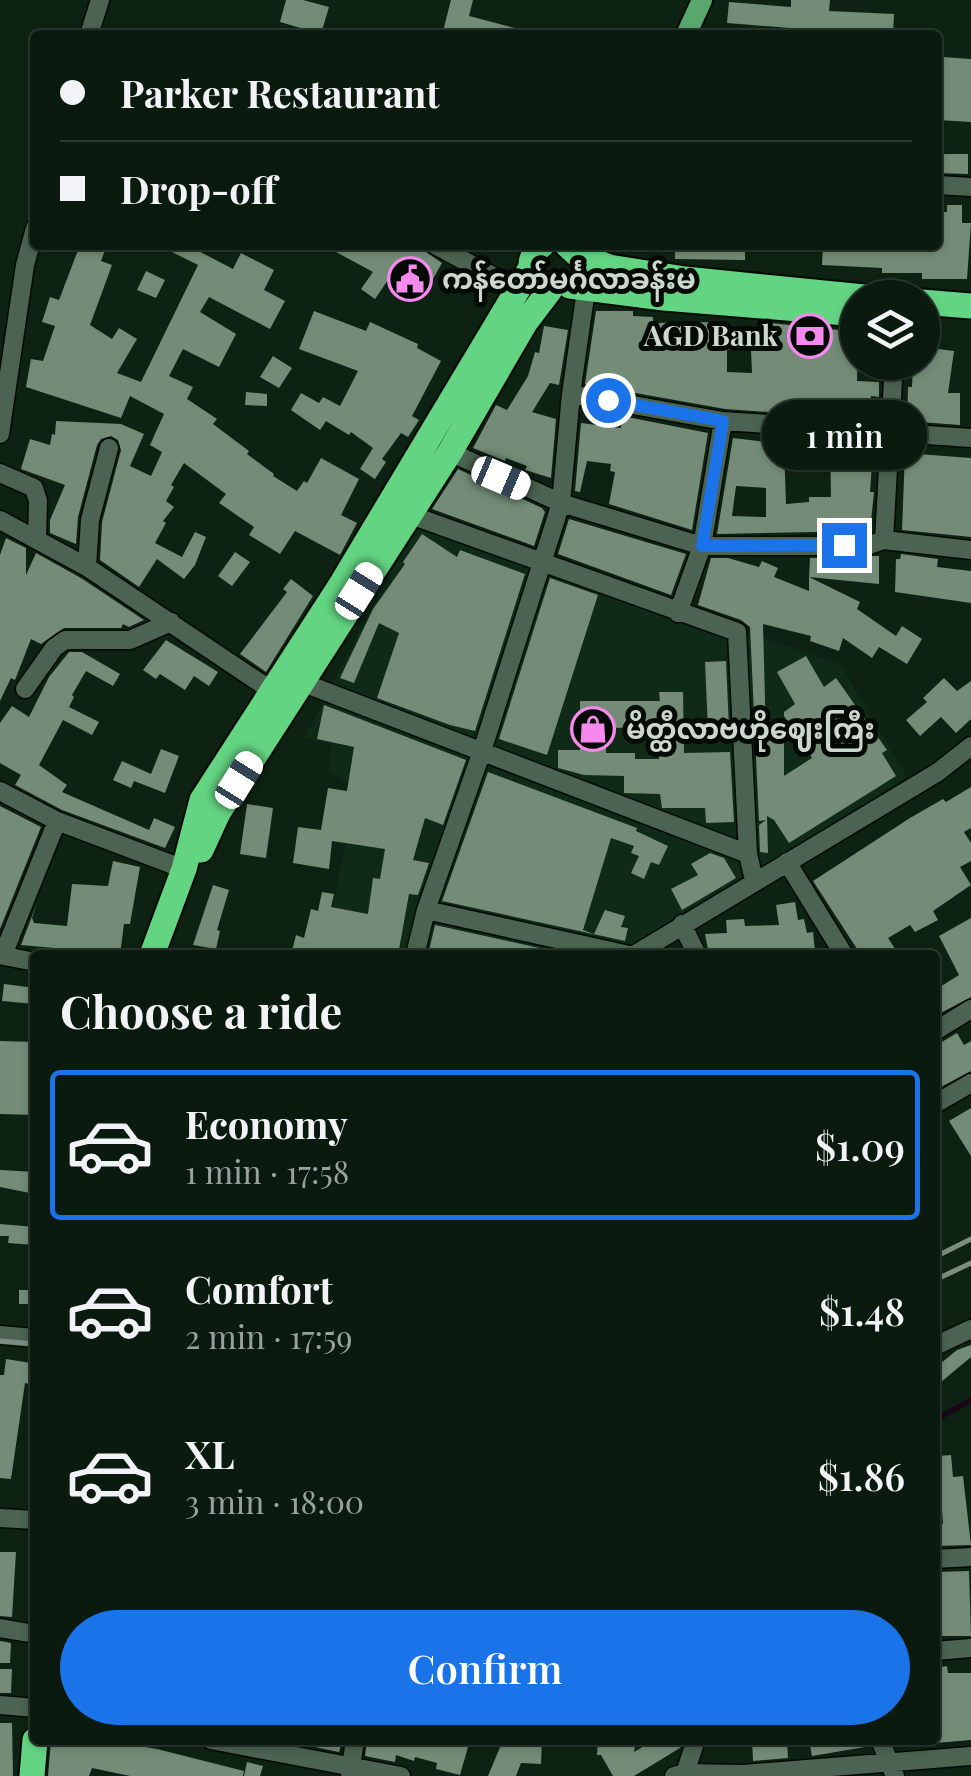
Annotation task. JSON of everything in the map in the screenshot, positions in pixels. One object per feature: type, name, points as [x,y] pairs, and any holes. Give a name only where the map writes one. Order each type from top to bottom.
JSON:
[{"type":"highway","points":[[154,950],[184,869],[202,800],[342,584],[525,279],[537,250]]},
{"type":"highway","points":[[171,950],[190,874],[218,813],[450,452],[526,323],[568,289],[580,272],[572,250]]},
{"type":"highway","points":[[572,250],[609,267],[684,279],[840,295]]},
{"type":"highway","points":[[525,279],[568,289],[840,312]]},
{"type":"highway","points":[[940,303],[971,306]]},
{"type":"highway","points":[[940,320],[971,322]]},
{"type":"highway","points":[[32,1776],[35,1745]]},
{"type":"main road","points":[[688,30],[702,0]]},
{"type":"street","points":[[91,30],[100,0]]},
{"type":"street","points":[[942,185],[971,187]]},
{"type":"street","points":[[0,434],[30,246]]},
{"type":"street","points":[[448,250],[525,279]]},
{"type":"street","points":[[416,950],[560,503],[570,394],[568,289]]},
{"type":"street","points":[[884,540],[893,380]]},
{"type":"street","points":[[570,394],[723,421],[971,438]]},
{"type":"street","points":[[678,612],[702,546],[723,421]]},
{"type":"street","points":[[87,568],[90,520],[109,448]]},
{"type":"street","points":[[450,452],[560,503],[702,546],[866,546],[884,540],[971,550]]},
{"type":"street","points":[[0,473],[34,488],[38,501],[36,540]]},
{"type":"street","points":[[408,514],[738,632],[748,854],[754,880]]},
{"type":"street","points":[[0,520],[87,568],[272,691]]},
{"type":"street","points":[[25,689],[54,648],[65,640],[130,640],[171,622]]},
{"type":"street","points":[[301,682],[748,854]]},
{"type":"street","points":[[639,950],[938,772],[971,746]]},
{"type":"street","points":[[0,790],[58,821],[184,869]]},
{"type":"street","points":[[30,961],[2,955],[58,821]]},
{"type":"street","points":[[786,862],[841,950]]},
{"type":"street","points":[[426,910],[608,950]]},
{"type":"street","points":[[682,924],[695,950]]},
{"type":"street","points":[[940,1027],[971,1009]]},
{"type":"street","points":[[940,1101],[971,1083]]},
{"type":"street","points":[[940,1344],[971,1329]]},
{"type":"street","points":[[0,1334],[30,1337]]},
{"type":"street","points":[[0,1518],[30,1520]]},
{"type":"street","points":[[940,1559],[971,1557]]},
{"type":"street","points":[[0,1628],[30,1633]]},
{"type":"street","points":[[940,1651],[971,1648]]},
{"type":"street","points":[[0,1705],[30,1708]]},
{"type":"street","points":[[234,1745],[351,1771],[401,1776]]},
{"type":"street","points":[[351,1771],[354,1745]]},
{"type":"street","points":[[694,1745],[679,1774],[892,1768],[971,1756]]},
{"type":"street","points":[[882,1745],[892,1768]]},
{"type":"shaded area","name":"မိတ္ထီလာဗဟိုဈေးကြီး","points":[[422,514],[675,608],[840,664],[907,777],[635,950],[323,950],[358,786],[329,772],[331,744],[304,738]]},
{"type":"building","points":[[286,0],[329,7],[322,30],[280,22]]},
{"type":"building","points":[[451,0],[473,0],[469,16],[522,30],[443,30]]},
{"type":"building","points":[[791,0],[830,0],[829,11],[894,14],[893,30],[790,30],[727,23],[729,2],[791,7]]},
{"type":"building","points":[[943,57],[971,59],[971,122],[942,120]]},
{"type":"building","points":[[942,154],[968,154],[968,174],[942,173]]},
{"type":"building","points":[[947,205],[962,205],[962,223],[971,223],[967,279],[922,279],[922,273],[882,273],[882,268],[822,265],[823,250],[942,250],[942,212],[947,212]]},
{"type":"building","points":[[78,250],[105,250],[101,261],[112,265],[90,325],[112,339],[119,328],[137,339],[117,373],[141,382],[198,265],[168,250],[197,250],[233,269],[241,253],[274,270],[264,290],[285,301],[270,329],[209,297],[200,312],[236,334],[219,367],[183,349],[169,376],[193,387],[187,399],[217,419],[213,424],[249,451],[247,454],[273,476],[297,491],[304,481],[307,483],[321,458],[359,479],[341,515],[357,523],[340,555],[295,531],[280,554],[249,535],[254,527],[219,503],[226,494],[184,463],[166,501],[174,507],[163,521],[166,523],[155,543],[182,557],[195,532],[206,537],[195,565],[184,579],[157,559],[139,587],[100,560],[102,522],[121,450],[118,440],[111,436],[97,445],[78,517],[76,544],[50,533],[50,520],[65,485],[21,469],[30,439],[50,445],[56,421],[121,424],[144,434],[130,466],[151,476],[162,452],[150,445],[164,414],[130,396],[121,418],[26,387],[31,359],[43,361],[55,326],[42,322],[50,297],[59,300]]},
{"type":"building","name":"ကန်တော်မင်္ဂလာခန်းမ","points":[[332,250],[423,250],[442,263],[422,298],[388,280],[375,299],[361,289],[373,272]]},
{"type":"building","points":[[675,250],[745,250],[745,260],[675,259]]},
{"type":"building","points":[[146,271],[165,280],[156,298],[137,290]]},
{"type":"building","points":[[314,311],[366,331],[370,322],[418,344],[417,348],[441,361],[412,416],[419,420],[408,437],[401,433],[382,459],[386,462],[375,479],[360,469],[373,448],[326,421],[320,430],[291,410],[301,393],[319,403],[323,397],[340,406],[358,371],[299,349]]},
{"type":"building","points":[[596,311],[633,311],[633,316],[653,317],[653,323],[726,322],[726,332],[752,331],[752,326],[771,323],[840,330],[840,380],[879,382],[879,397],[871,396],[871,419],[725,409],[585,384]],"holes":[[[727,350],[751,350],[752,373],[727,372]]]},
{"type":"building","points":[[544,326],[568,330],[559,385],[550,383],[532,412],[556,419],[551,478],[473,448],[496,405],[507,410],[528,376],[535,352],[539,353]]},
{"type":"building","points":[[940,349],[954,351],[948,393],[960,393],[960,425],[907,421],[908,387],[912,387],[912,380],[940,380]]},
{"type":"building","points":[[273,356],[292,368],[279,388],[260,377]]},
{"type":"building","points":[[246,392],[267,394],[267,406],[245,405]]},
{"type":"building","points":[[622,416],[708,433],[692,530],[609,504],[615,472],[610,471],[611,464],[587,461],[580,492],[575,491],[581,423],[621,428]]},
{"type":"building","points":[[733,438],[767,442],[767,448],[784,448],[786,504],[809,502],[809,497],[831,497],[830,444],[873,450],[870,531],[717,534]],"holes":[[[736,486],[766,488],[766,517],[732,516]]]},
{"type":"building","points":[[905,453],[971,458],[971,537],[902,530]]},
{"type":"building","points":[[458,469],[542,508],[545,512],[534,546],[432,509]]},
{"type":"building","points":[[569,519],[686,554],[671,595],[558,554]]},
{"type":"building","points":[[422,534],[457,557],[460,550],[525,574],[475,731],[377,698],[399,633],[379,623],[354,683],[340,678],[373,609]]},
{"type":"building","points":[[6,538],[26,548],[26,575],[36,553],[144,620],[129,627],[123,624],[121,628],[64,628],[41,644],[31,639],[15,680],[11,678],[0,701],[0,555]]},
{"type":"building","points":[[235,552],[250,562],[232,586],[218,576]]},
{"type":"building","points":[[901,554],[938,559],[937,567],[971,571],[971,603],[895,592],[896,559]]},
{"type":"building","points":[[879,556],[879,584],[809,577],[810,558]]},
{"type":"building","points":[[711,558],[728,558],[759,567],[762,561],[778,568],[774,577],[809,591],[809,577],[860,602],[857,609],[896,636],[902,626],[922,639],[907,664],[879,647],[872,658],[843,638],[839,651],[810,641],[811,636],[763,624],[766,738],[784,738],[784,776],[812,758],[784,716],[795,704],[777,672],[806,656],[824,687],[836,678],[887,750],[882,753],[896,776],[789,843],[767,816],[768,853],[760,852],[759,825],[766,820],[759,821],[750,627],[698,605]]},
{"type":"building","points":[[550,578],[598,595],[547,755],[499,739]]},
{"type":"building","points":[[291,579],[313,596],[266,672],[240,654],[287,592],[283,589]]},
{"type":"building","points":[[166,640],[218,672],[209,686],[194,676],[185,690],[160,674],[156,679],[143,670]]},
{"type":"building","points":[[69,652],[82,652],[120,674],[113,686],[86,671],[69,707],[99,722],[92,735],[63,720],[39,765],[67,785],[62,792],[149,830],[154,818],[175,827],[165,848],[62,810],[15,785],[21,775],[0,763],[0,723],[12,706],[29,717],[49,677]]},
{"type":"building","points":[[726,661],[729,728],[708,729],[705,662]]},
{"type":"building","points":[[944,678],[957,691],[971,681],[971,719],[956,733],[941,717],[920,736],[906,720],[927,702],[923,698]]},
{"type":"building","points":[[659,692],[683,692],[684,753],[730,752],[734,822],[706,823],[705,808],[662,808],[660,794],[624,793],[624,776],[584,775],[558,768],[558,750],[580,750],[580,701],[660,701]],"holes":[[[658,727],[659,759],[635,759],[635,753],[606,753],[606,728]]]},
{"type":"building","points":[[324,705],[466,760],[443,825],[425,818],[413,860],[429,863],[418,895],[409,894],[399,950],[292,950],[296,935],[304,938],[311,909],[318,911],[322,892],[334,894],[331,907],[368,914],[373,878],[380,879],[385,849],[332,841],[329,869],[293,863],[298,827],[321,830],[328,788],[347,791],[354,747],[317,739]]},
{"type":"building","points":[[161,749],[179,756],[165,793],[134,781],[131,788],[113,780],[122,761],[151,774]]},
{"type":"building","points":[[488,772],[637,828],[636,831],[668,846],[659,865],[651,862],[644,879],[631,873],[639,856],[631,853],[634,846],[611,838],[583,930],[594,934],[605,910],[625,916],[621,927],[628,928],[625,941],[442,901]]},
{"type":"building","points":[[971,787],[971,828],[964,832],[971,843],[971,861],[960,867],[971,885],[933,911],[938,920],[915,932],[910,925],[888,938],[896,950],[858,950],[813,881],[910,818],[943,799],[946,802]]},
{"type":"building","points":[[247,804],[273,808],[266,858],[240,854]]},
{"type":"building","points":[[0,806],[41,827],[0,929]]},
{"type":"building","points":[[710,853],[724,858],[736,878],[682,910],[671,889],[698,875],[691,864]]},
{"type":"building","points":[[113,861],[140,867],[130,924],[124,924],[121,950],[53,950],[21,945],[37,903],[34,923],[67,926],[72,884],[108,886]]},
{"type":"building","points":[[213,885],[229,890],[217,930],[220,931],[216,949],[193,945]]},
{"type":"building","points":[[795,902],[798,920],[804,919],[807,933],[813,932],[815,950],[708,950],[705,934],[727,933],[726,920],[744,919],[745,926],[779,925],[776,905]]},
{"type":"building","points":[[971,918],[971,997],[940,1013],[940,987],[959,975],[939,936]]},
{"type":"building","points":[[435,925],[548,950],[429,950]]},
{"type":"building","points":[[4,984],[30,987],[30,1004],[2,1001]]},
{"type":"building","points":[[957,1033],[964,1045],[971,1041],[971,1071],[940,1087],[940,1043]]},
{"type":"building","points":[[0,1041],[30,1042],[30,1115],[0,1114]]},
{"type":"building","points":[[971,1108],[971,1156],[949,1121]]},
{"type":"building","points":[[0,1170],[30,1172],[30,1193],[0,1187]]},
{"type":"building","points":[[0,1224],[30,1227],[30,1245],[8,1243],[9,1236],[0,1236]]},
{"type":"building","points":[[19,1290],[30,1290],[30,1304],[19,1304]]},
{"type":"building","points":[[971,1345],[971,1357],[940,1383],[940,1364],[957,1350]]},
{"type":"building","points":[[6,1359],[30,1363],[11,1479],[0,1478],[0,1375],[4,1375]]},
{"type":"building","points":[[951,1455],[953,1477],[963,1476],[971,1545],[940,1546],[943,1524],[940,1456]]},
{"type":"building","points":[[0,1552],[16,1552],[12,1617],[0,1616]]},
{"type":"building","points":[[969,1571],[971,1636],[940,1636],[940,1572]]},
{"type":"building","points":[[0,1641],[11,1643],[10,1663],[0,1663]]},
{"type":"building","points":[[947,1666],[948,1673],[971,1673],[971,1740],[940,1743],[940,1667]]},
{"type":"building","points":[[0,1669],[12,1669],[11,1693],[0,1693]]},
{"type":"building","points":[[0,1723],[12,1723],[13,1776],[0,1776]]},
{"type":"building","points":[[51,1745],[134,1745],[244,1771],[243,1776],[130,1776],[92,1768],[89,1776],[48,1776]]},
{"type":"building","points":[[305,1745],[341,1745],[339,1752]]},
{"type":"building","points":[[366,1745],[469,1745],[460,1775],[436,1769],[437,1763],[415,1757],[414,1761],[396,1755],[395,1762],[365,1756]]},
{"type":"building","points":[[501,1745],[542,1745],[541,1764],[521,1763],[516,1776],[488,1776]]},
{"type":"building","points":[[598,1745],[635,1745],[634,1752],[646,1745],[681,1745],[634,1776],[613,1776],[601,1755],[597,1755]]},
{"type":"building","points":[[752,1745],[787,1745],[788,1758],[753,1761]]},
{"type":"building","points":[[810,1745],[865,1745],[865,1747],[812,1756]]},
{"type":"building","points":[[247,1762],[263,1766],[260,1776],[244,1776]]},
{"type":"waterway","points":[[940,1417],[971,1400]]},
{"type":"railway","points":[[940,1254],[971,1239]]},
{"type":"railway","points":[[940,1278],[971,1263]]},
{"type":"railway","points":[[0,1341],[30,1344]]},
{"type":"place","name":"ကန်တော်မင်္ဂလာခန်းမ","points":[[410,279]]},
{"type":"place","name":"AGD Bank","points":[[810,336]]},
{"type":"place","name":"မိတ္ထီလာဗဟိုဈေးကြီး","points":[[593,729]]},
{"type":"route","points":[[608,400],[723,421],[702,546],[844,545]]}]
